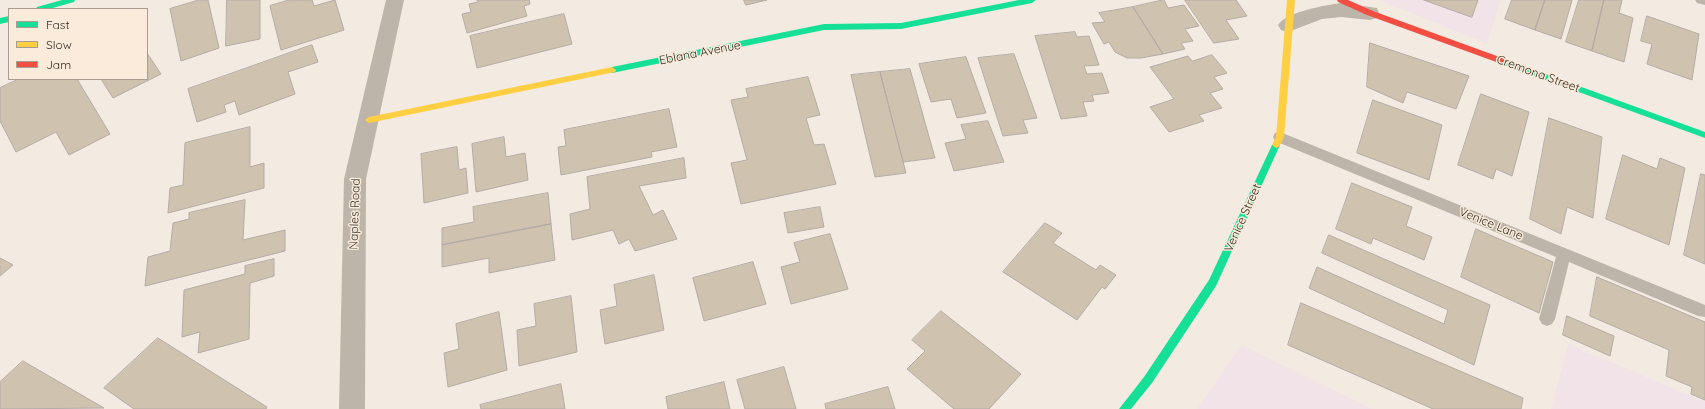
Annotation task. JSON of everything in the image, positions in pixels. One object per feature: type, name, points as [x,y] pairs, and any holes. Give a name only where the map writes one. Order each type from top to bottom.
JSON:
[{"type":"street","points":[[43,8],[71,0]]},
{"type":"street","name":"Naples Road","points":[[352,409],[355,179],[395,0]]},
{"type":"street","name":"Eblana Avenue","points":[[369,120],[824,27],[901,26],[1032,0]]},
{"type":"street","name":"Venice Street","points":[[1124,409],[1148,380],[1213,283],[1280,137],[1291,0]]},
{"type":"street","name":"Cremona Street","points":[[1341,0],[1370,13],[1705,135]]},
{"type":"street","name":"Cremona Street","points":[[1288,25],[1319,13],[1341,10],[1370,13]]},
{"type":"lane","points":[[1701,0],[1705,1]]},
{"type":"lane","name":"Venice Lane","points":[[1280,137],[1703,311]]},
{"type":"lane","points":[[1548,319],[1564,254]]},
{"type":"shaded area","points":[[1380,0],[1500,0],[1487,44]]},
{"type":"shaded area","points":[[1568,344],[1705,402],[1705,409],[1551,409]]},
{"type":"shaded area","points":[[1242,345],[1280,364],[1372,409],[1197,409]]},
{"type":"building","points":[[199,0],[208,0],[219,48],[181,61],[170,9]]},
{"type":"building","points":[[227,0],[260,0],[260,39],[226,46]]},
{"type":"building","points":[[289,0],[312,0],[314,6],[335,0],[344,30],[281,50],[270,6]]},
{"type":"building","points":[[477,0],[529,0],[530,4],[524,6],[527,16],[467,33],[462,14],[471,12],[469,4],[478,2]]},
{"type":"building","points":[[744,0],[767,0],[746,5]]},
{"type":"building","points":[[1164,0],[1168,8],[1184,5],[1199,26],[1185,29],[1193,41],[1181,43],[1185,49],[1163,54],[1133,7]]},
{"type":"building","points":[[1185,0],[1236,0],[1247,16],[1226,20],[1239,39],[1214,43]]},
{"type":"building","points":[[1424,0],[1478,0],[1472,17]]},
{"type":"building","points":[[1512,0],[1545,0],[1535,30],[1505,19]]},
{"type":"building","points":[[1545,0],[1572,0],[1561,39],[1535,30]]},
{"type":"building","points":[[1579,0],[1604,0],[1592,51],[1566,42]]},
{"type":"building","points":[[1604,0],[1622,0],[1619,13],[1633,18],[1624,62],[1592,51]]},
{"type":"building","points":[[1133,7],[1163,54],[1141,58],[1127,58],[1115,52],[1109,42],[1104,44],[1092,23],[1105,22],[1099,13]]},
{"type":"building","points":[[564,14],[572,44],[477,68],[470,36]]},
{"type":"building","points":[[1647,16],[1699,34],[1692,80],[1647,64],[1652,44],[1641,41]]},
{"type":"building","points":[[1075,32],[1077,37],[1089,36],[1099,65],[1084,66],[1087,74],[1102,73],[1109,93],[1092,95],[1094,101],[1083,102],[1087,116],[1061,119],[1035,36]]},
{"type":"building","points":[[1370,43],[1469,76],[1456,109],[1407,92],[1403,103],[1367,87]]},
{"type":"building","points":[[312,45],[318,62],[288,72],[295,94],[239,115],[235,101],[224,105],[226,112],[197,122],[188,89]]},
{"type":"building","points":[[148,54],[161,74],[113,98],[102,80],[148,80]]},
{"type":"building","points":[[1014,54],[1037,118],[1023,120],[1028,133],[1003,136],[978,58]]},
{"type":"building","points":[[1212,55],[1227,73],[1214,77],[1223,89],[1210,93],[1222,108],[1199,115],[1204,121],[1169,132],[1150,107],[1174,99],[1150,67],[1188,56],[1192,61]]},
{"type":"building","points":[[966,57],[986,113],[957,118],[951,99],[931,102],[919,64]]},
{"type":"building","points":[[910,69],[935,158],[903,162],[880,72]]},
{"type":"building","points":[[880,72],[906,173],[875,177],[851,75]]},
{"type":"building","points":[[808,77],[820,115],[806,118],[814,145],[824,144],[836,184],[741,204],[731,163],[747,160],[731,100],[748,97],[746,89]]},
{"type":"building","points":[[17,80],[78,80],[110,134],[69,155],[56,132],[16,152],[0,121],[0,88]]},
{"type":"building","points":[[1481,94],[1529,112],[1512,176],[1496,169],[1493,179],[1458,165]]},
{"type":"building","points":[[1373,100],[1442,125],[1429,180],[1357,153]]},
{"type":"building","points":[[669,109],[677,147],[651,152],[652,157],[561,175],[558,147],[566,146],[564,130]]},
{"type":"building","points":[[1549,118],[1602,137],[1593,218],[1567,207],[1561,234],[1530,219]]},
{"type":"building","points":[[988,121],[1004,162],[954,171],[945,143],[966,139],[961,125]]},
{"type":"building","points":[[250,127],[250,167],[264,163],[264,188],[168,213],[170,188],[183,185],[185,143]]},
{"type":"building","points":[[504,137],[506,157],[525,153],[528,180],[476,192],[472,144]]},
{"type":"building","points":[[457,147],[459,170],[466,168],[468,193],[424,203],[421,154]]},
{"type":"building","points":[[1623,155],[1657,169],[1660,158],[1685,168],[1669,245],[1606,219]]},
{"type":"building","points":[[684,158],[686,178],[639,186],[653,215],[663,210],[677,239],[635,251],[629,239],[619,244],[613,230],[572,240],[570,214],[590,209],[587,177]]},
{"type":"building","points":[[1701,174],[1705,175],[1705,264],[1684,255]]},
{"type":"building","points":[[1352,183],[1412,207],[1406,226],[1432,237],[1424,260],[1373,238],[1371,244],[1336,229]]},
{"type":"building","points":[[548,193],[551,224],[442,245],[442,228],[474,222],[473,207]]},
{"type":"building","points":[[245,200],[243,240],[285,230],[285,251],[145,286],[148,257],[170,251],[173,223],[189,219],[189,213]]},
{"type":"building","points":[[820,207],[824,227],[788,233],[784,213]]},
{"type":"building","points":[[1045,223],[1062,233],[1053,243],[1096,270],[1100,265],[1116,275],[1105,289],[1102,287],[1077,320],[1003,272]]},
{"type":"building","points":[[551,224],[555,260],[489,273],[489,258],[442,267],[442,245]]},
{"type":"building","points":[[1476,229],[1553,262],[1539,313],[1461,277]]},
{"type":"building","points":[[830,234],[848,289],[791,304],[781,267],[800,262],[794,243]]},
{"type":"building","points":[[1329,235],[1490,305],[1474,365],[1309,288],[1317,267],[1444,324],[1448,310],[1322,253]]},
{"type":"building","points":[[0,258],[13,265],[0,276]]},
{"type":"building","points":[[274,259],[274,276],[250,283],[249,339],[198,353],[200,332],[182,337],[184,290],[245,274],[245,266]]},
{"type":"building","points":[[753,262],[766,304],[704,321],[693,278]]},
{"type":"building","points":[[654,275],[664,330],[605,344],[600,310],[617,306],[614,285]]},
{"type":"building","points":[[1597,277],[1705,322],[1705,400],[1691,394],[1692,387],[1666,376],[1669,350],[1590,316]]},
{"type":"building","points":[[571,296],[577,352],[519,366],[517,330],[536,326],[534,304]]},
{"type":"building","points":[[1301,303],[1523,398],[1521,409],[1433,409],[1288,345]]},
{"type":"building","points":[[941,311],[1021,374],[989,409],[954,409],[907,369],[925,351],[912,340]]},
{"type":"building","points":[[499,312],[507,370],[448,387],[444,353],[459,349],[456,324]]},
{"type":"building","points":[[1567,316],[1614,336],[1610,356],[1563,335]]},
{"type":"building","points":[[158,338],[267,407],[266,409],[134,409],[104,388]]},
{"type":"building","points":[[23,361],[104,408],[0,409],[0,382]]},
{"type":"building","points":[[784,367],[796,409],[745,409],[737,380]]},
{"type":"building","points":[[724,382],[730,409],[668,409],[666,397]]},
{"type":"building","points":[[561,384],[565,409],[481,409],[480,405]]},
{"type":"building","points":[[888,387],[895,409],[826,409],[825,404]]},
{"type":"traffic: fast","points":[[43,8],[71,0]]},
{"type":"traffic: fast","points":[[612,70],[824,27],[901,26],[1032,0]]},
{"type":"traffic: fast","points":[[0,21],[8,19]]},
{"type":"traffic: fast","points":[[1502,61],[1705,135]]},
{"type":"traffic: fast","points":[[1124,409],[1148,380],[1213,283],[1276,145]]},
{"type":"traffic: slow","points":[[1276,145],[1280,137],[1291,0]]},
{"type":"traffic: slow","points":[[369,120],[612,70]]},
{"type":"traffic: jam","points":[[1341,0],[1370,13],[1502,61]]}]
